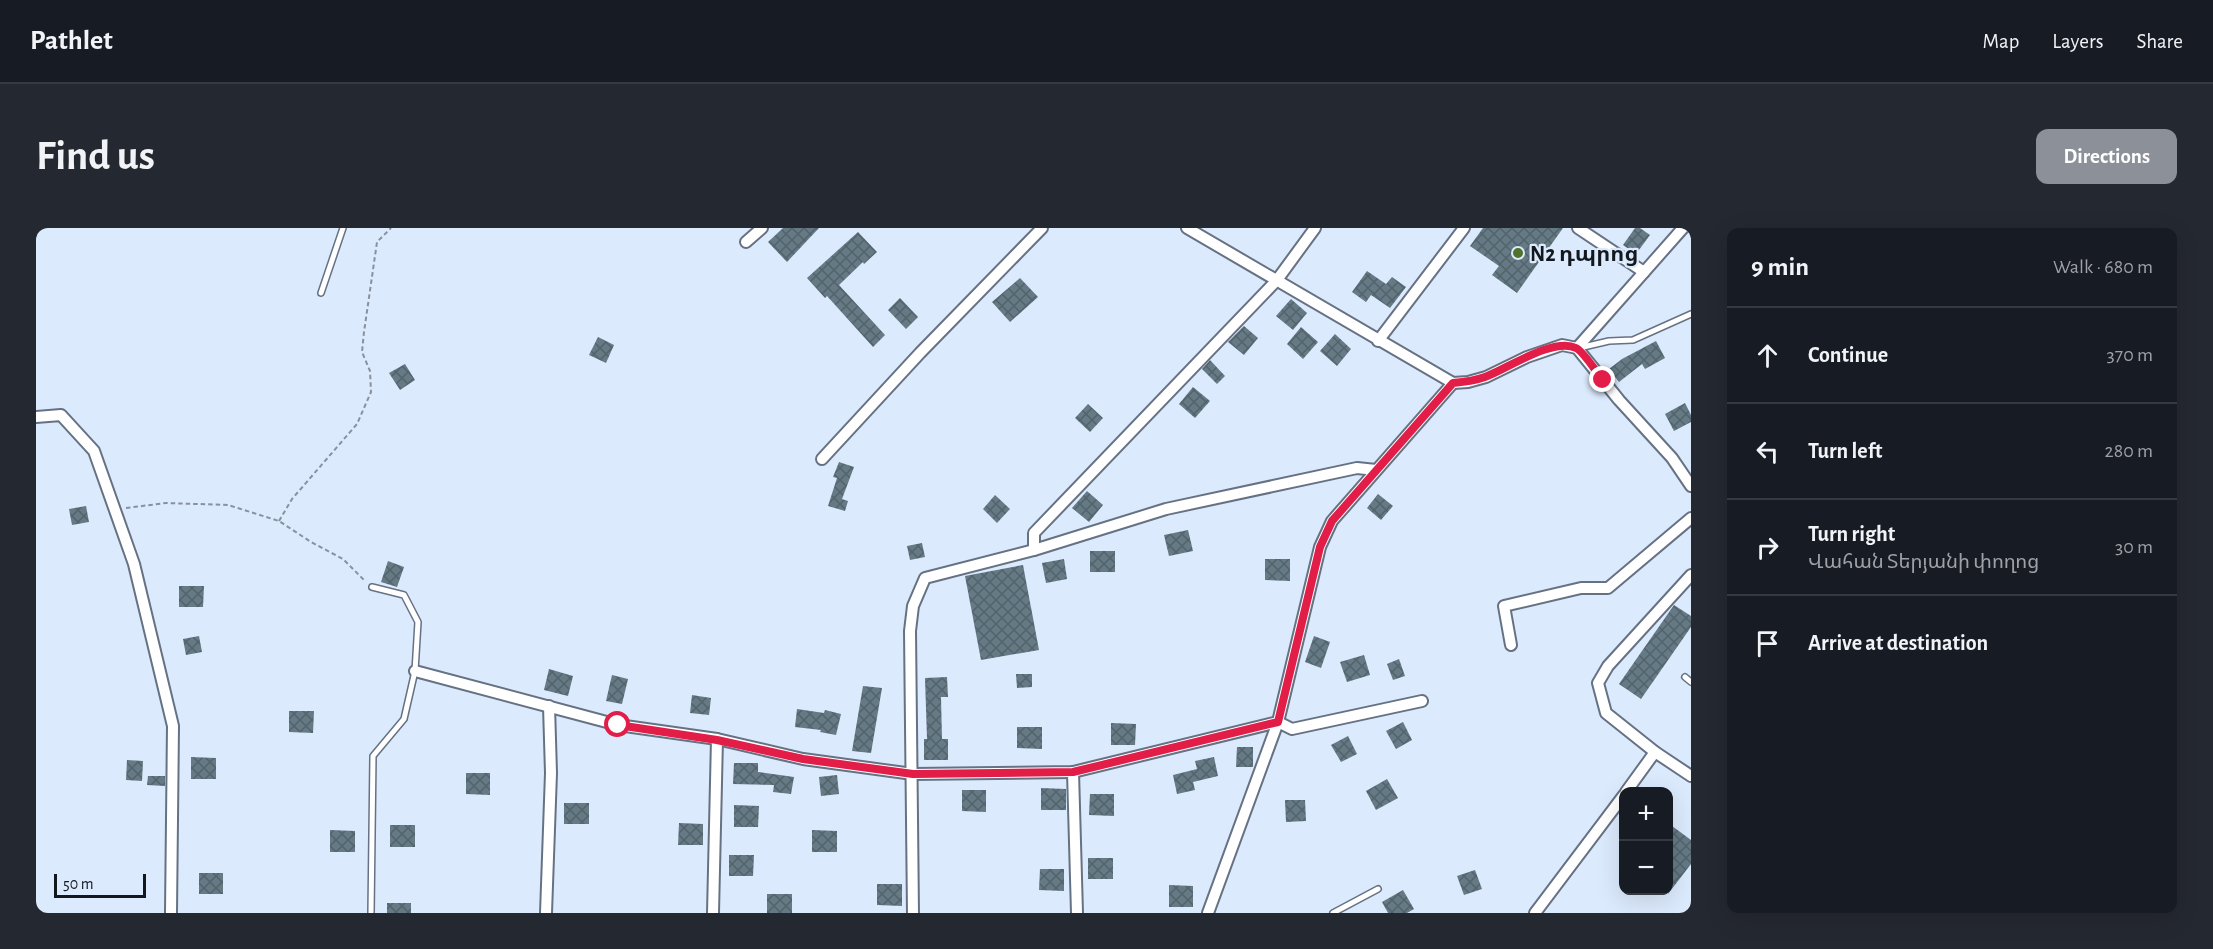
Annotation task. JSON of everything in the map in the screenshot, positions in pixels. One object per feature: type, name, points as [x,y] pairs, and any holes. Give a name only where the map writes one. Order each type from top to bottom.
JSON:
[{"type":"street","points":[[746,242],[762,228]]},
{"type":"street","points":[[822,459],[920,353],[1042,228]]},
{"type":"street","points":[[1187,228],[1453,383],[1486,377],[1527,357],[1562,345],[1577,348],[1619,400],[1672,458],[1691,486]]},
{"type":"street","points":[[1034,550],[1034,533],[1277,280],[1315,228]]},
{"type":"street","points":[[1378,340],[1464,228]]},
{"type":"street","points":[[1578,228],[1644,272]]},
{"type":"street","points":[[1577,348],[1683,228]]},
{"type":"street","points":[[1208,913],[1278,722],[1320,547],[1332,521],[1453,383]]},
{"type":"street","points":[[36,417],[61,416],[94,451],[134,564],[173,726],[171,913]]},
{"type":"street","points":[[913,913],[910,631],[913,606],[925,578],[1034,550],[1166,509],[1357,468],[1376,470]]},
{"type":"street","points":[[1511,645],[1504,606],[1581,588],[1608,588],[1691,518]]},
{"type":"street","points":[[1690,577],[1608,666],[1598,683],[1606,712],[1655,752],[1691,776]]},
{"type":"street","points":[[415,671],[618,725],[717,740],[803,759],[913,774],[1073,772],[1278,722],[1292,729],[1422,701]]},
{"type":"street","points":[[546,913],[551,773],[549,706]]},
{"type":"street","points":[[713,913],[717,740]]},
{"type":"street","points":[[1629,787],[1655,752]]},
{"type":"street","points":[[1073,772],[1077,913]]},
{"type":"street","points":[[1535,913],[1619,801]]},
{"type":"lane","points":[[321,293],[343,228]]},
{"type":"lane","points":[[1577,348],[1609,341],[1633,340],[1691,314]]},
{"type":"lane","points":[[371,913],[373,756],[404,719],[415,671],[418,622],[404,595],[372,587]]},
{"type":"lane","points":[[1685,677],[1691,682]]},
{"type":"lane","points":[[1333,913],[1378,889]]},
{"type":"path","points":[[279,521],[292,499],[357,424],[371,392],[370,371],[362,352],[364,332],[377,242],[391,228]]},
{"type":"path","points":[[114,510],[166,503],[228,505],[279,521],[343,559],[372,587]]},
{"type":"building","points":[[783,228],[819,228],[787,262],[768,242]]},
{"type":"building","points":[[1483,228],[1563,228],[1517,293],[1492,275],[1499,266],[1470,246]]},
{"type":"building","points":[[1635,228],[1640,228],[1650,235],[1636,254],[1623,245]]},
{"type":"building","points":[[858,232],[877,252],[839,285],[885,335],[873,347],[827,296],[825,298],[807,278]]},
{"type":"building","points":[[1367,271],[1386,284],[1392,277],[1406,287],[1390,308],[1371,295],[1366,302],[1352,292]]},
{"type":"building","points":[[1020,278],[1038,297],[1010,322],[992,302]]},
{"type":"building","points":[[900,298],[918,317],[906,329],[888,310]]},
{"type":"building","points":[[1291,299],[1307,313],[1293,330],[1276,316]]},
{"type":"building","points":[[1244,326],[1258,338],[1244,355],[1228,342]]},
{"type":"building","points":[[1301,327],[1318,342],[1303,359],[1287,344]]},
{"type":"building","points":[[1335,334],[1351,349],[1337,366],[1320,351]]},
{"type":"building","points":[[598,337],[614,345],[606,363],[589,355]]},
{"type":"building","points":[[1656,341],[1665,358],[1645,369],[1642,364],[1619,382],[1609,369],[1622,359]]},
{"type":"building","points":[[1210,360],[1225,376],[1217,384],[1202,369]]},
{"type":"building","points":[[405,364],[415,380],[400,390],[389,373]]},
{"type":"building","points":[[1193,387],[1210,401],[1195,418],[1179,404]]},
{"type":"building","points":[[1685,403],[1691,415],[1691,422],[1674,431],[1665,414]]},
{"type":"building","points":[[1088,404],[1103,418],[1090,432],[1075,418]]},
{"type":"building","points":[[839,462],[854,467],[842,499],[848,501],[845,511],[828,506],[837,478],[833,477]]},
{"type":"building","points":[[1087,491],[1103,505],[1089,522],[1072,508]]},
{"type":"building","points":[[1378,494],[1393,506],[1381,520],[1367,508]]},
{"type":"building","points":[[995,495],[1010,509],[997,523],[983,509]]},
{"type":"building","points":[[86,506],[89,522],[72,525],[69,509]]},
{"type":"building","points":[[1188,530],[1193,551],[1169,556],[1164,535]]},
{"type":"building","points":[[922,543],[925,557],[910,560],[907,546]]},
{"type":"building","points":[[1090,551],[1115,551],[1115,572],[1090,572]]},
{"type":"building","points":[[1064,559],[1067,579],[1046,583],[1042,563]]},
{"type":"building","points":[[1265,559],[1290,559],[1290,581],[1265,580]]},
{"type":"building","points":[[388,561],[404,567],[397,587],[381,582]]},
{"type":"building","points":[[1023,565],[1039,650],[981,660],[965,576]]},
{"type":"building","points":[[179,586],[204,586],[203,607],[179,607]]},
{"type":"building","points":[[1674,605],[1691,616],[1691,627],[1641,699],[1619,684]]},
{"type":"building","points":[[199,636],[202,652],[186,655],[183,639]]},
{"type":"building","points":[[1314,636],[1330,642],[1321,668],[1305,662]]},
{"type":"building","points":[[1364,655],[1370,675],[1347,682],[1340,662]]},
{"type":"building","points":[[1399,659],[1405,676],[1393,680],[1387,664]]},
{"type":"building","points":[[549,669],[573,676],[568,696],[544,690]]},
{"type":"building","points":[[1016,674],[1032,674],[1032,687],[1017,688]]},
{"type":"building","points":[[612,675],[628,679],[622,704],[606,701]]},
{"type":"building","points":[[947,677],[948,697],[941,697],[942,739],[948,739],[948,760],[924,760],[924,739],[927,739],[925,678]]},
{"type":"building","points":[[863,686],[882,688],[871,753],[852,751]]},
{"type":"building","points":[[692,695],[711,698],[709,715],[690,713]]},
{"type":"building","points":[[797,709],[824,713],[825,710],[841,714],[836,735],[820,732],[821,730],[795,727]]},
{"type":"building","points":[[289,711],[314,711],[313,733],[289,732]]},
{"type":"building","points":[[1403,722],[1412,740],[1396,749],[1386,731]]},
{"type":"building","points":[[1111,723],[1136,724],[1135,745],[1111,745]]},
{"type":"building","points":[[1017,727],[1042,727],[1042,749],[1017,748]]},
{"type":"building","points":[[1348,736],[1357,754],[1341,762],[1331,745]]},
{"type":"building","points":[[1237,747],[1253,747],[1253,767],[1236,767]]},
{"type":"building","points":[[191,757],[216,758],[216,779],[191,779]]},
{"type":"building","points":[[1214,757],[1218,776],[1193,782],[1195,790],[1177,794],[1173,775],[1197,769],[1195,761]]},
{"type":"building","points":[[127,760],[143,761],[142,781],[126,780]]},
{"type":"building","points":[[734,763],[758,763],[758,772],[794,777],[791,794],[773,792],[774,785],[733,784]]},
{"type":"building","points":[[466,773],[490,773],[490,795],[466,794]]},
{"type":"building","points":[[837,775],[839,794],[821,796],[819,777]]},
{"type":"building","points":[[148,776],[165,776],[165,786],[147,785]]},
{"type":"building","points":[[1387,779],[1398,798],[1376,810],[1366,791]]},
{"type":"building","points":[[1041,788],[1066,789],[1066,810],[1041,810]]},
{"type":"building","points":[[962,790],[986,790],[986,812],[962,811]]},
{"type":"building","points":[[1090,794],[1114,794],[1114,816],[1089,815]]},
{"type":"building","points":[[1285,800],[1305,800],[1306,821],[1286,822]]},
{"type":"building","points":[[564,803],[589,803],[589,824],[564,824]]},
{"type":"building","points":[[734,805],[759,806],[758,827],[734,827]]},
{"type":"building","points":[[679,823],[703,824],[703,845],[678,845]]},
{"type":"building","points":[[390,825],[415,825],[415,847],[390,847]]},
{"type":"building","points":[[1673,827],[1691,840],[1691,864],[1673,887]]},
{"type":"building","points":[[330,830],[355,831],[355,852],[330,852]]},
{"type":"building","points":[[812,830],[837,831],[837,852],[812,852]]},
{"type":"building","points":[[729,855],[754,855],[753,876],[729,876]]},
{"type":"building","points":[[1088,858],[1113,858],[1113,879],[1088,879]]},
{"type":"building","points":[[1040,869],[1064,869],[1064,891],[1039,890]]},
{"type":"building","points":[[1475,870],[1482,889],[1464,895],[1457,876]]},
{"type":"building","points":[[199,873],[223,873],[223,894],[199,894]]},
{"type":"building","points":[[877,884],[902,884],[902,906],[877,905]]},
{"type":"building","points":[[1169,885],[1193,886],[1193,907],[1169,907]]},
{"type":"building","points":[[1403,890],[1414,909],[1407,913],[1388,913],[1382,902]]},
{"type":"building","points":[[767,894],[792,894],[792,913],[767,913]]},
{"type":"building","points":[[387,903],[411,903],[411,913],[387,913]]},
{"type":"place","name":"N2 դպրոց","points":[[1518,253]]},
{"type":"route","points":[[618,725],[717,740],[803,759],[913,774],[1073,772],[1278,722],[1320,547],[1332,521],[1453,383],[1486,377],[1527,357],[1562,345],[1577,348],[1603,380]]}]
